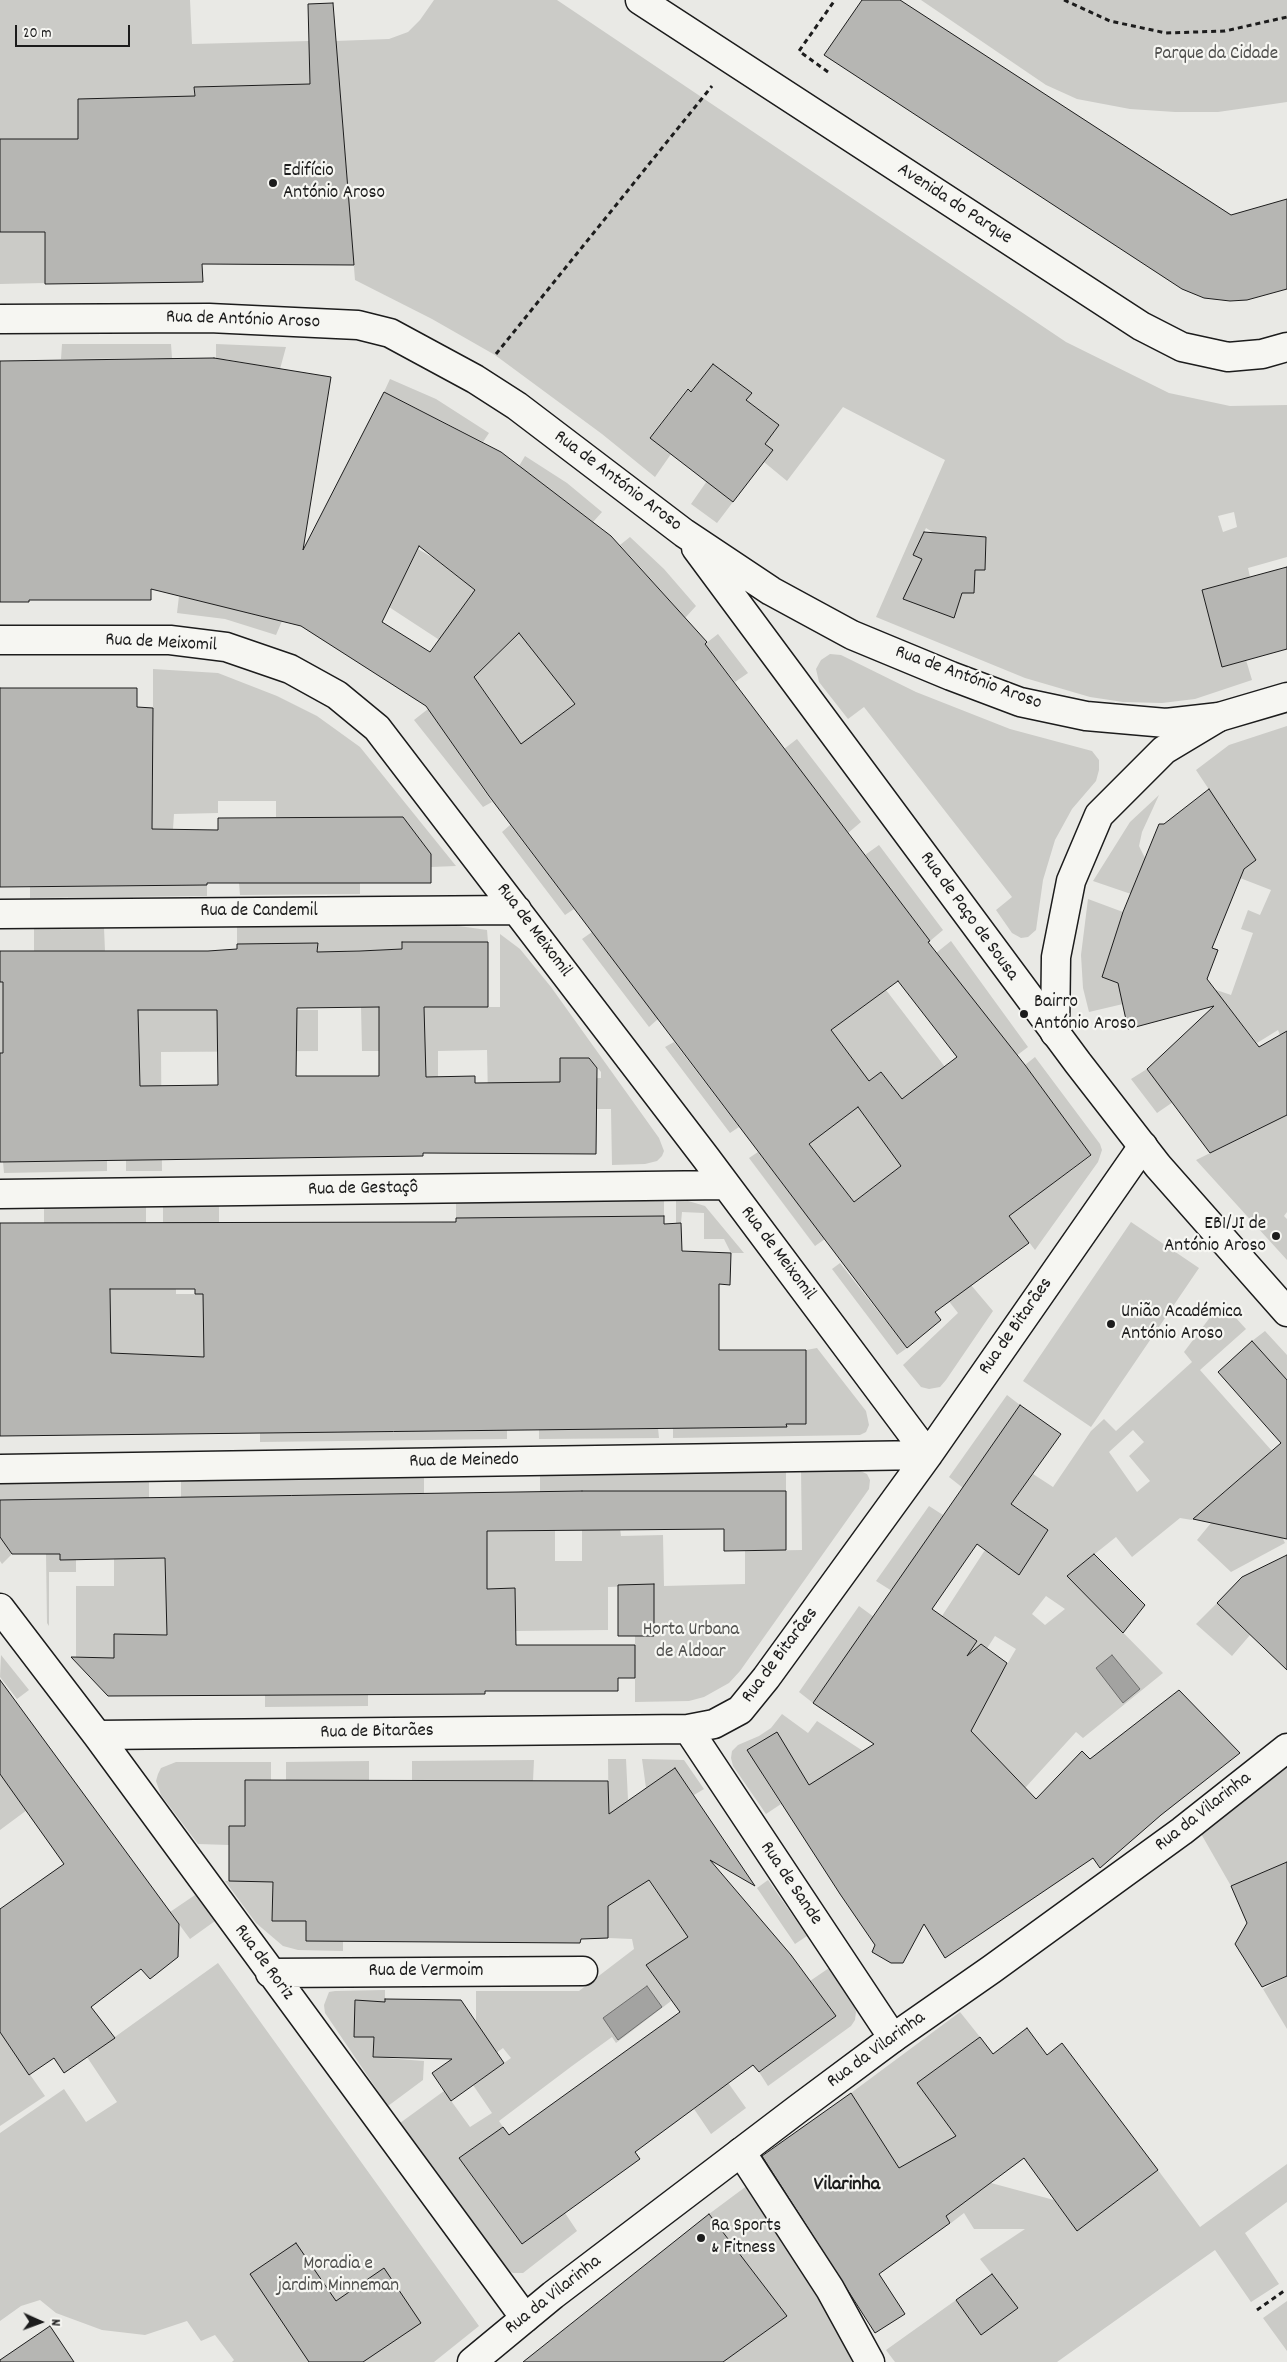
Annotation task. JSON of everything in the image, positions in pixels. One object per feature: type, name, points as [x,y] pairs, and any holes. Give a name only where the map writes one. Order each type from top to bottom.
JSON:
[{"type":"street","name":"Avenida do Parque","points":[[640,0],[1141,326],[1182,347],[1228,357],[1262,354],[1287,346]]},
{"type":"street","name":"Rua de António Aroso","points":[[0,319],[209,318],[358,325],[390,333],[475,379],[538,421],[684,533],[772,591],[852,635],[1020,702],[1086,716],[1166,724],[1219,717],[1287,697]]},
{"type":"street","name":"Rua de Paço de Sousa","points":[[684,533],[1055,1033],[1158,1166],[1287,1312]]},
{"type":"street","name":"Rua de Meixomil","points":[[0,640],[170,640],[226,647],[290,669],[337,695],[377,728],[517,910],[928,1455]]},
{"type":"street","name":"Rua de António Aroso","points":[[1055,1033],[1056,957],[1070,881],[1099,815],[1164,750],[1219,717]]},
{"type":"street","name":"Rua de Candemil","points":[[0,914],[517,910]]},
{"type":"street","name":"Rua de Bitarães","points":[[96,1735],[688,1729],[714,1724],[740,1710],[766,1678],[928,1455],[1143,1146]]},
{"type":"street","name":"Rua de Gestaçô","points":[[0,1194],[725,1185]]},
{"type":"street","name":"Rua de Meinedo","points":[[0,1469],[928,1455]]},
{"type":"street","name":"Rua de Roriz","points":[[0,1608],[96,1735],[525,2318]]},
{"type":"street","name":"Rua de Sande","points":[[688,1729],[893,2038]]},
{"type":"street","name":"Rua da Vilarinha","points":[[472,2362],[525,2318],[741,2152],[893,2038],[992,1969],[1182,1831],[1287,1748]]},
{"type":"street","name":"Rua de Vermoim","points":[[270,1972],[583,1971]]},
{"type":"street","points":[[741,2152],[830,2289],[870,2362]]},
{"type":"path","points":[[828,72],[799,51],[835,0]]},
{"type":"path","points":[[1064,0],[1110,21],[1166,33],[1225,31],[1287,17]]},
{"type":"path","points":[[475,379],[733,60]]},
{"type":"path","points":[[1257,2310],[1284,2291]]},
{"type":"green space","points":[[0,0],[190,0],[192,44],[309,41],[310,84],[194,87],[200,219],[159,154],[158,97],[134,97],[135,154],[44,155],[45,283],[0,284]]},
{"type":"green space","points":[[434,0],[557,0],[1066,342],[1169,393],[1230,406],[1287,405],[1287,557],[1248,568],[1250,577],[1202,590],[1223,667],[1246,660],[1252,680],[1195,699],[1162,703],[1123,702],[1090,697],[1025,678],[876,617],[945,460],[843,407],[787,481],[764,462],[773,450],[765,444],[779,425],[746,400],[751,393],[713,364],[691,392],[687,389],[650,437],[671,454],[655,477],[602,434],[495,355],[432,319],[355,280],[336,41],[389,39],[408,32],[420,20]],"holes":[[[1234,512],[1237,527],[1223,532],[1218,516]],[[926,528],[934,533],[986,537],[985,569],[975,570],[974,593],[962,593],[954,618],[904,599],[922,559],[913,555]]]},
{"type":"green space","name":"Parque da Cidade","points":[[921,0],[1287,0],[1287,102],[1218,112],[1175,112],[1130,109],[1077,99],[1046,85]]},
{"type":"green space","points":[[62,344],[171,344],[172,358],[61,359]]},
{"type":"green space","points":[[216,344],[286,347],[280,369],[224,359],[216,368]]},
{"type":"green space","points":[[390,379],[436,399],[489,433],[483,442],[384,392]]},
{"type":"green space","points":[[525,456],[567,483],[602,512],[593,522],[519,466]]},
{"type":"green space","points":[[707,481],[733,502],[717,523],[691,504]]},
{"type":"green space","points":[[630,537],[664,569],[696,606],[685,618],[620,545]]},
{"type":"green space","points":[[418,549],[435,559],[475,590],[441,641],[389,607]]},
{"type":"green space","points":[[179,596],[282,621],[276,635],[225,619],[177,613]]},
{"type":"green space","points":[[524,628],[575,704],[515,753],[497,727],[505,720],[468,668],[494,658]]},
{"type":"green space","points":[[718,634],[748,673],[735,682],[705,644]]},
{"type":"green space","points":[[830,654],[841,655],[916,692],[1010,729],[1092,751],[1099,760],[1096,781],[1072,809],[1055,840],[1043,880],[1036,930],[1028,937],[1021,938],[1012,933],[996,910],[1012,897],[864,707],[848,719],[819,682],[816,669],[821,660]]},
{"type":"green space","points":[[153,669],[218,673],[277,696],[317,716],[360,747],[456,866],[431,867],[431,854],[403,817],[276,817],[276,801],[218,801],[218,813],[174,814],[173,829],[134,829],[64,742],[153,741]],"holes":[[[135,775],[153,775],[153,784],[134,784]]]},
{"type":"green space","points":[[428,709],[492,802],[483,807],[414,720]]},
{"type":"green space","points":[[1287,726],[1287,1031],[1280,1035],[1278,1030],[1257,1043],[1225,1003],[1191,1012],[1190,981],[1231,995],[1253,933],[1241,929],[1248,910],[1260,915],[1271,890],[1240,878],[1243,869],[1256,860],[1196,770],[1229,745]]},
{"type":"green space","points":[[797,739],[861,822],[848,833],[784,749]]},
{"type":"green space","points":[[1159,795],[1142,832],[1139,846],[1145,858],[1131,894],[1093,881],[1130,822]]},
{"type":"green space","points":[[510,825],[574,909],[565,915],[502,832]]},
{"type":"green space","points":[[879,845],[943,930],[930,941],[865,855]]},
{"type":"green space","points":[[360,882],[360,894],[240,895],[239,883]]},
{"type":"green space","points":[[207,885],[207,896],[30,898],[30,887]]},
{"type":"green space","points":[[1088,899],[1123,912],[1102,977],[1119,983],[1123,1004],[1089,1012],[1083,988],[1081,955]]},
{"type":"green space","points":[[445,924],[487,930],[488,942],[402,943],[402,949],[317,952],[317,943],[237,944],[237,927]]},
{"type":"green space","points":[[104,928],[105,951],[34,951],[34,929]]},
{"type":"green space","points":[[592,932],[658,1019],[649,1027],[582,939]]},
{"type":"green space","points":[[500,934],[520,949],[551,987],[659,1138],[664,1151],[662,1156],[657,1161],[645,1164],[612,1165],[611,1109],[560,1109],[560,1082],[525,1082],[526,1098],[488,1098],[487,1050],[438,1051],[438,1113],[379,1099],[379,1071],[406,1071],[403,1051],[362,1051],[361,1007],[500,1007]],"holes":[[[560,1058],[589,1058],[601,1072],[601,1078],[560,1079]]]},
{"type":"green space","points":[[951,941],[1028,1047],[942,1112],[902,1099],[881,1072],[869,1081],[914,1156],[854,1202],[809,1144],[852,1059],[831,1030],[886,990],[958,1084],[1008,1046],[936,953]]},
{"type":"green space","points":[[0,982],[3,982],[3,1053],[0,1053]]},
{"type":"green space","points":[[138,1010],[318,1010],[318,1051],[161,1052],[162,1171],[126,1171],[126,1160],[144,1160],[19,1062]]},
{"type":"green space","points":[[674,1042],[739,1127],[730,1133],[665,1047]]},
{"type":"green space","points":[[1035,1057],[1100,1144],[1102,1150],[1098,1162],[1035,1250],[974,1170],[1052,1184],[1091,1156],[1025,1065]]},
{"type":"green space","points":[[1147,1069],[1173,1102],[1157,1113],[1131,1079]]},
{"type":"green space","points":[[1287,1115],[1287,1212],[1284,1216],[1287,1219],[1287,1260],[1196,1160]]},
{"type":"green space","points":[[758,1152],[825,1239],[815,1246],[749,1158]]},
{"type":"green space","points":[[107,1160],[107,1171],[4,1173],[3,1162]]},
{"type":"green space","points":[[685,1200],[705,1206],[744,1253],[731,1253],[724,1239],[704,1239],[704,1213],[682,1212],[681,1223],[676,1223],[676,1201]]},
{"type":"green space","points":[[664,1201],[664,1216],[456,1218],[456,1202]]},
{"type":"green space","points":[[163,1204],[219,1204],[219,1223],[176,1223],[176,1294],[219,1294],[219,1347],[204,1347],[204,1376],[163,1375],[162,1355],[110,1355],[110,1289],[163,1257]]},
{"type":"green space","points":[[44,1205],[146,1205],[146,1223],[44,1223]]},
{"type":"green space","name":"União Académica António Aroso","points":[[1131,1222],[1199,1268],[1091,1427],[1023,1381]]},
{"type":"green space","points":[[840,1263],[907,1348],[897,1355],[832,1269]]},
{"type":"green space","points":[[920,1264],[971,1285],[993,1311],[946,1380],[940,1387],[929,1389],[921,1387],[903,1365],[958,1313]]},
{"type":"green space","points":[[1211,1316],[1236,1318],[1246,1329],[1200,1370],[1272,1451],[1192,1520],[1180,1518],[1132,1557],[1116,1537],[1086,1561],[1085,1594],[1163,1673],[1083,1738],[1076,1732],[1025,1788],[971,1731],[983,1709],[967,1698],[923,1713],[974,1639],[942,1616],[985,1550],[1018,1574],[1048,1530],[1015,1506],[1008,1518],[1003,1515],[1033,1474],[1053,1487],[1091,1431],[1104,1419],[1116,1431],[1192,1362],[1184,1352]],"holes":[[[1133,1430],[1144,1442],[1129,1456],[1150,1481],[1137,1492],[1109,1452]],[[1046,1596],[1065,1609],[1045,1625],[1032,1614]],[[995,1636],[1016,1649],[996,1683],[975,1667]]]},
{"type":"green space","points":[[1265,1331],[1287,1355],[1287,1380],[1252,1341]]},
{"type":"green space","points":[[817,1348],[866,1411],[869,1425],[866,1432],[860,1435],[673,1438],[673,1428],[786,1427],[786,1424],[806,1424],[806,1350]]},
{"type":"green space","points":[[1007,1395],[1020,1405],[963,1488],[949,1477]]},
{"type":"green space","points":[[658,1428],[659,1438],[539,1439],[539,1429]]},
{"type":"green space","points":[[507,1430],[507,1439],[260,1442],[260,1433]]},
{"type":"green space","points":[[786,1468],[786,1491],[540,1492],[540,1472]]},
{"type":"green space","name":"Horta Urbana de Aldoar","points":[[801,1468],[854,1468],[867,1474],[870,1480],[869,1489],[740,1671],[729,1683],[704,1697],[689,1701],[635,1702],[635,1586],[608,1587],[608,1630],[516,1631],[515,1588],[481,1589],[466,1553],[487,1553],[487,1531],[555,1529],[555,1561],[582,1561],[582,1529],[620,1528],[621,1536],[663,1535],[664,1586],[745,1584],[745,1551],[802,1550]]},
{"type":"green space","points":[[424,1474],[424,1494],[181,1497],[181,1477]]},
{"type":"green space","points":[[149,1477],[149,1500],[0,1500],[0,1479]]},
{"type":"green space","points":[[929,1506],[943,1515],[892,1591],[876,1581]]},
{"type":"green space","points":[[1242,1509],[1282,1537],[1285,1543],[1231,1572],[1197,1540],[1211,1523],[1222,1525]]},
{"type":"green space","points":[[0,1537],[12,1554],[2,1564],[0,1561]]},
{"type":"green space","points":[[76,1553],[76,1572],[49,1572],[49,1626],[47,1623],[46,1554]]},
{"type":"green space","points":[[114,1558],[165,1558],[166,1593],[191,1593],[192,1635],[114,1634],[114,1658],[76,1657],[76,1586],[114,1586]]},
{"type":"green space","points":[[1217,1603],[1250,1635],[1232,1656],[1196,1624]]},
{"type":"green space","points":[[859,1606],[874,1617],[813,1703],[799,1692]]},
{"type":"green space","points":[[1,1655],[29,1690],[17,1699],[0,1677]]},
{"type":"green space","points":[[368,1694],[368,1706],[265,1707],[265,1695]]},
{"type":"green space","points":[[782,1714],[808,1733],[817,1721],[863,1751],[810,1786],[790,1756],[762,1774],[781,1804],[766,1814],[733,1766],[732,1751],[738,1745],[759,1736],[771,1728]]},
{"type":"green space","points":[[608,1759],[626,1759],[628,1800],[624,1803],[636,1822],[609,1841]]},
{"type":"green space","points":[[642,1759],[684,1760],[704,1789],[694,1795],[675,1769],[646,1788]]},
{"type":"green space","points":[[534,1760],[533,1781],[412,1780],[412,1761]]},
{"type":"green space","points":[[369,1761],[369,1780],[286,1780],[286,1762]]},
{"type":"green space","points":[[176,1762],[271,1762],[271,1780],[245,1780],[244,1826],[229,1826],[229,1845],[198,1844],[161,1795],[156,1781],[158,1774],[161,1768]]},
{"type":"green space","points":[[1287,1764],[1287,1862],[1231,1886],[1200,1832]]},
{"type":"green space","points":[[0,1774],[27,1810],[0,1830]]},
{"type":"green space","points":[[648,1880],[708,1964],[714,2063],[746,2108],[711,2134],[694,2109],[715,2093],[690,2028],[679,2012],[688,2006],[680,1983],[661,1955],[646,1965],[671,2001],[616,2043],[612,2037],[572,2066],[499,2121],[503,2127],[459,2158],[522,2244],[565,2213],[577,2231],[523,2273],[513,2273],[509,2271],[400,2123],[444,2091],[470,2127],[492,2113],[473,2085],[511,2058],[503,2048],[496,2053],[476,2040],[476,1991],[579,1991],[634,1949],[632,1939],[608,1938],[608,1885]]},
{"type":"green space","points":[[768,1880],[807,1936],[795,1944],[757,1888]]},
{"type":"green space","points":[[225,1881],[273,1881],[272,1921],[306,1921],[306,1941],[343,1941],[343,1951],[298,1950],[283,1946],[256,1923]]},
{"type":"green space","points":[[195,1895],[215,1921],[190,1939],[170,1912]]},
{"type":"green space","name":"Moradia e jardim Minneman","points":[[218,1963],[479,2326],[434,2362],[232,2362],[234,2360],[215,2335],[201,2341],[187,2321],[145,2335],[102,2330],[56,2313],[40,2300],[21,2306],[0,2321],[0,2133],[64,2089],[86,2122],[117,2102],[87,2057]]},
{"type":"green space","points":[[829,1968],[854,2005],[856,2012],[855,2020],[851,2026],[768,2086],[759,2072],[836,2016],[810,1981]]},
{"type":"green space","points":[[1287,1976],[1287,2029],[1263,1989]]},
{"type":"green space","points":[[385,1990],[385,2002],[355,2001],[354,2037],[374,2037],[373,2057],[424,2061],[423,2080],[388,2106],[325,2013],[324,2005],[329,1992]]},
{"type":"green space","points":[[960,2012],[980,2037],[917,2083],[991,2183],[1054,2200],[1074,2227],[1082,2227],[1158,2170],[1200,2227],[1287,2164],[1287,2202],[1245,2233],[1279,2284],[1251,2302],[1215,2250],[1057,2362],[895,2362],[886,2350],[956,2300],[981,2335],[1018,2308],[980,2259],[1025,2229],[974,2229],[964,2213],[951,2223],[909,2162],[899,2168],[851,2093]]},
{"type":"green space","points":[[0,2032],[45,2096],[0,2126]]},
{"type":"green space","points":[[748,2185],[819,2295],[858,2362],[723,2362],[787,2316],[709,2214]]},
{"type":"green space","points":[[1287,2301],[1287,2351],[1263,2318]]},
{"type":"shaded area","points":[[1112,1655],[1140,1689],[1123,1703],[1096,1668]]},
{"type":"shaded area","points":[[647,1986],[662,2007],[618,2040],[603,2018]]},
{"type":"building","points":[[862,0],[900,0],[1231,215],[1287,199],[1287,289],[1247,300],[1230,301],[1204,298],[1182,289],[824,55]]},
{"type":"building","points":[[333,3],[354,265],[202,264],[203,282],[45,284],[45,232],[0,232],[0,139],[78,139],[78,99],[195,96],[194,87],[310,84],[308,4]]},
{"type":"building","points":[[214,358],[331,377],[303,550],[384,392],[501,452],[611,536],[707,642],[705,644],[930,941],[928,942],[1025,1065],[1091,1155],[1009,1216],[1029,1243],[935,1312],[941,1320],[907,1348],[489,796],[426,706],[301,626],[151,589],[151,600],[29,600],[29,602],[0,602],[0,361]],"holes":[[[419,546],[475,590],[430,652],[382,622]],[[519,633],[575,704],[521,744],[474,677]],[[898,981],[957,1057],[902,1099],[881,1072],[869,1081],[831,1030]],[[858,1107],[901,1166],[854,1202],[809,1144]]]},
{"type":"building","points":[[713,364],[752,393],[746,400],[779,425],[765,444],[773,450],[733,502],[650,438],[688,389],[691,392]]},
{"type":"building","points":[[924,532],[986,537],[985,570],[975,570],[974,593],[962,593],[954,618],[903,599],[922,559],[913,555]]},
{"type":"building","points":[[1287,567],[1287,649],[1222,667],[1202,590]]},
{"type":"building","points":[[0,688],[137,688],[137,707],[153,708],[152,829],[218,830],[218,818],[403,817],[431,854],[431,883],[207,883],[207,885],[0,887]]},
{"type":"building","points":[[1209,789],[1256,860],[1244,869],[1212,948],[1218,950],[1207,979],[1259,1047],[1287,1031],[1287,1115],[1210,1153],[1147,1069],[1214,1006],[1128,1029],[1118,983],[1102,977],[1123,912],[1159,824],[1164,824]]},
{"type":"building","points":[[402,942],[488,942],[488,1007],[424,1007],[426,1077],[475,1076],[475,1083],[560,1082],[560,1058],[589,1058],[597,1068],[596,1154],[423,1153],[423,1156],[0,1162],[0,1053],[3,1053],[3,982],[0,982],[0,951],[208,951],[237,949],[237,944],[318,943],[317,952],[402,949]],"holes":[[[379,1007],[379,1076],[296,1076],[297,1008]],[[138,1010],[217,1010],[218,1085],[140,1086]]]},
{"type":"building","points":[[664,1216],[664,1224],[681,1223],[682,1251],[731,1253],[730,1285],[719,1284],[719,1350],[806,1350],[806,1424],[786,1424],[787,1427],[0,1436],[0,1223],[456,1222],[456,1218]],"holes":[[[110,1289],[195,1289],[195,1294],[203,1294],[204,1357],[111,1353]]]},
{"type":"building","points":[[1252,1341],[1287,1380],[1287,1539],[1193,1519],[1281,1443],[1218,1372]]},
{"type":"building","points":[[1020,1405],[1061,1434],[1011,1504],[1048,1530],[1019,1575],[977,1544],[932,1609],[977,1641],[967,1656],[981,1644],[1007,1663],[971,1731],[1036,1799],[1082,1751],[1090,1759],[1179,1690],[1240,1753],[1161,1815],[1100,1868],[1093,1858],[945,1958],[924,1924],[903,1963],[891,1963],[872,1952],[875,1945],[747,1750],[777,1732],[809,1785],[874,1744],[813,1703]]},
{"type":"building","points":[[582,1491],[786,1491],[786,1550],[724,1551],[724,1529],[487,1531],[487,1589],[515,1588],[516,1645],[635,1645],[635,1678],[618,1678],[618,1691],[485,1691],[485,1694],[108,1696],[71,1657],[114,1658],[114,1634],[167,1635],[165,1558],[60,1560],[60,1554],[12,1554],[0,1537],[0,1500]]},
{"type":"building","points":[[1094,1554],[1145,1605],[1123,1633],[1067,1576]]},
{"type":"building","points":[[1287,1555],[1287,1670],[1217,1603],[1242,1577]]},
{"type":"building","points":[[654,1584],[654,1636],[618,1636],[618,1585]]},
{"type":"building","points":[[0,1680],[179,1924],[178,1957],[150,1979],[141,1969],[91,2007],[115,2038],[64,2073],[54,2058],[29,2075],[0,2032],[0,1909],[64,1864],[0,1774]]},
{"type":"building","points":[[675,1768],[755,1886],[710,1860],[791,1955],[836,2016],[759,2072],[753,2065],[635,2152],[640,2159],[522,2244],[459,2158],[503,2127],[509,2135],[680,2012],[646,1965],[688,1937],[649,1880],[608,1906],[608,1938],[581,1939],[580,1943],[306,1941],[306,1921],[272,1921],[273,1882],[229,1881],[229,1826],[245,1826],[245,1780],[608,1781],[609,1814]]},
{"type":"building","points":[[1287,1862],[1287,1976],[1262,1987],[1235,1944],[1247,1923],[1231,1886]]},
{"type":"building","points":[[385,1999],[461,2000],[504,2063],[451,2101],[432,2073],[452,2059],[373,2057],[374,2037],[354,2037],[355,2000],[385,2002]]},
{"type":"building","points":[[1027,2028],[1047,2055],[1062,2043],[1158,2170],[1077,2231],[1024,2158],[946,2216],[950,2223],[879,2274],[905,2314],[875,2333],[762,2156],[851,2093],[899,2168],[956,2136],[917,2083],[980,2037],[993,2054]]},
{"type":"building","points":[[709,2214],[787,2316],[723,2362],[523,2362]]},
{"type":"building","points":[[296,2243],[336,2301],[384,2268],[421,2323],[363,2362],[309,2362],[250,2274]]},
{"type":"building","points":[[992,2274],[1018,2308],[981,2335],[956,2300]]},
{"type":"building","points":[[50,2326],[74,2362],[0,2362],[0,2360]]},
{"type":"place","name":"Edifício António Aroso","points":[[273,183]]},
{"type":"place","name":"Bairro António Aroso","points":[[1024,1014]]},
{"type":"place","name":"EB1/JI de António Aroso","points":[[1276,1236]]},
{"type":"place","name":"União Académica António Aroso","points":[[1111,1324]]},
{"type":"place","name":"Ra Sports & Fitness","points":[[701,2238]]},
{"type":"district","name":"Vilarinha","points":[[847,2186]]}]
